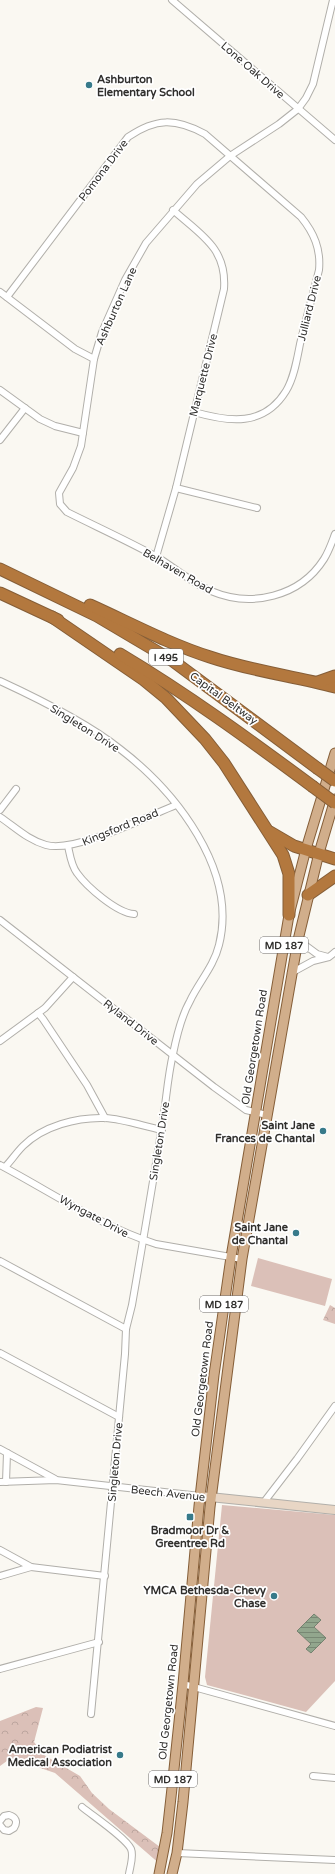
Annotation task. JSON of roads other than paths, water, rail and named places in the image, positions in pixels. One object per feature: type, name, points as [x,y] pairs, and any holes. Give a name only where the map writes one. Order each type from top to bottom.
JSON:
[{"type":"highway","points":[[0,568],[65,593],[183,648],[238,666],[318,682],[335,687]]},
{"type":"highway","name":"Capital Beltway","points":[[0,568],[97,616],[173,661],[335,781]]},
{"type":"highway","name":"Capital Beltway","points":[[0,593],[52,617],[115,651],[162,679],[236,729],[335,803]]},
{"type":"highway","points":[[52,617],[126,666],[183,715],[205,739],[224,763],[283,855],[288,871],[289,915]]},
{"type":"highway","points":[[318,682],[335,676]]},
{"type":"highway","points":[[268,831],[283,841],[335,859]]},
{"type":"highway","points":[[308,895],[335,876]]},
{"type":"main road","name":"Old Georgetown Road","points":[[159,1874],[167,1833],[183,1684],[200,1496],[214,1375],[231,1257],[289,915],[306,849],[335,753]]},
{"type":"main road","name":"MD 187","points":[[172,1874],[177,1853],[195,1687],[212,1497],[242,1260],[291,973],[308,895],[335,799]]},
{"type":"street","name":"Lone Oak Drive","points":[[172,0],[335,140]]},
{"type":"street","points":[[179,6],[184,0]]},
{"type":"street","name":"Ashburton Lane","points":[[59,494],[81,446],[94,359],[102,332],[125,280],[146,243],[197,184],[230,156],[298,109],[306,98],[313,84],[333,0]]},
{"type":"street","name":"Pomona Drive","points":[[7,297],[120,147],[128,137],[142,127],[154,123],[168,122],[189,125],[204,134],[230,156]]},
{"type":"street","name":"Julliard Drive","points":[[194,412],[235,421],[248,419],[264,413],[277,403],[287,390],[319,270],[320,259],[312,230],[301,217],[230,156]]},
{"type":"street","name":"Marquette Drive","points":[[156,557],[176,488],[224,289],[225,277],[220,256],[214,247],[173,210]]},
{"type":"street","points":[[0,292],[75,349],[94,359]]},
{"type":"street","points":[[0,390],[25,408],[55,426],[83,433]]},
{"type":"street","points":[[0,440],[25,408]]},
{"type":"street","points":[[176,488],[257,508]]},
{"type":"street","name":"Belhaven Road","points":[[59,494],[60,504],[67,512],[156,557],[210,590],[230,598],[246,599],[277,596],[299,585],[312,574],[324,559],[335,534]]},
{"type":"street","name":"Singleton Drive","points":[[0,681],[35,698],[96,733],[120,749],[157,783],[176,804],[211,860],[222,895],[223,919],[219,945],[211,966],[189,1002],[173,1054],[162,1130],[132,1305],[126,1329],[92,1714]]},
{"type":"street","points":[[0,810],[16,789]]},
{"type":"street","name":"Kingsford Road","points":[[0,817],[31,839],[47,845],[68,846],[86,842],[176,804]]},
{"type":"street","points":[[68,846],[71,862],[76,872],[85,882],[100,896],[120,910],[128,914],[134,914]]},
{"type":"street","name":"Ryland Drive","points":[[1,923],[246,1110],[267,1115]]},
{"type":"street","points":[[298,940],[317,954],[329,957]]},
{"type":"street","points":[[291,973],[313,961],[329,957],[335,952]]},
{"type":"street","points":[[0,1041],[38,1014],[73,977]]},
{"type":"street","points":[[38,1014],[43,1018],[87,1084],[105,1118]]},
{"type":"street","points":[[3,1166],[23,1147],[44,1132],[68,1122],[105,1118],[162,1130]]},
{"type":"street","name":"Wyngate Drive","points":[[3,1166],[118,1230],[143,1240],[156,1244],[242,1260]]},
{"type":"street","points":[[0,1261],[126,1329]]},
{"type":"street","points":[[0,1353],[119,1418]]},
{"type":"street","points":[[264,1502],[335,1406]]},
{"type":"street","points":[[0,1449],[56,1480]]},
{"type":"street","points":[[3,1482],[7,1453]]},
{"type":"street","name":"Beech Avenue","points":[[3,1482],[56,1480],[335,1510]]},
{"type":"street","points":[[0,1550],[31,1567],[105,1576]]},
{"type":"street","points":[[0,1576],[31,1567]]},
{"type":"street","points":[[0,1669],[99,1642]]},
{"type":"street","points":[[183,1684],[335,1726]]},
{"type":"street","points":[[313,1776],[335,1778]]},
{"type":"street","points":[[82,1808],[125,1841],[131,1849],[132,1860],[129,1874]]},
{"type":"street","points":[[0,1821],[6,1815],[12,1816],[16,1820],[16,1826],[12,1830],[1,1830]]},
{"type":"street","points":[[177,1853],[335,1860]]},
{"type":"place","name":"Ashburton Elementary School","points":[[89,85]]},
{"type":"place","name":"Saint Jane Frances de Chantal","points":[[323,1131]]},
{"type":"place","name":"Saint Jane de Chantal","points":[[296,1233]]},
{"type":"place","name":"Bradmoor Dr & Greentree Rd","points":[[190,1517]]},
{"type":"place","name":"YMCA Bethesda-Chevy Chase","points":[[274,1596]]},
{"type":"place","name":"American Podiatrist Medical Association","points":[[120,1755]]}]
